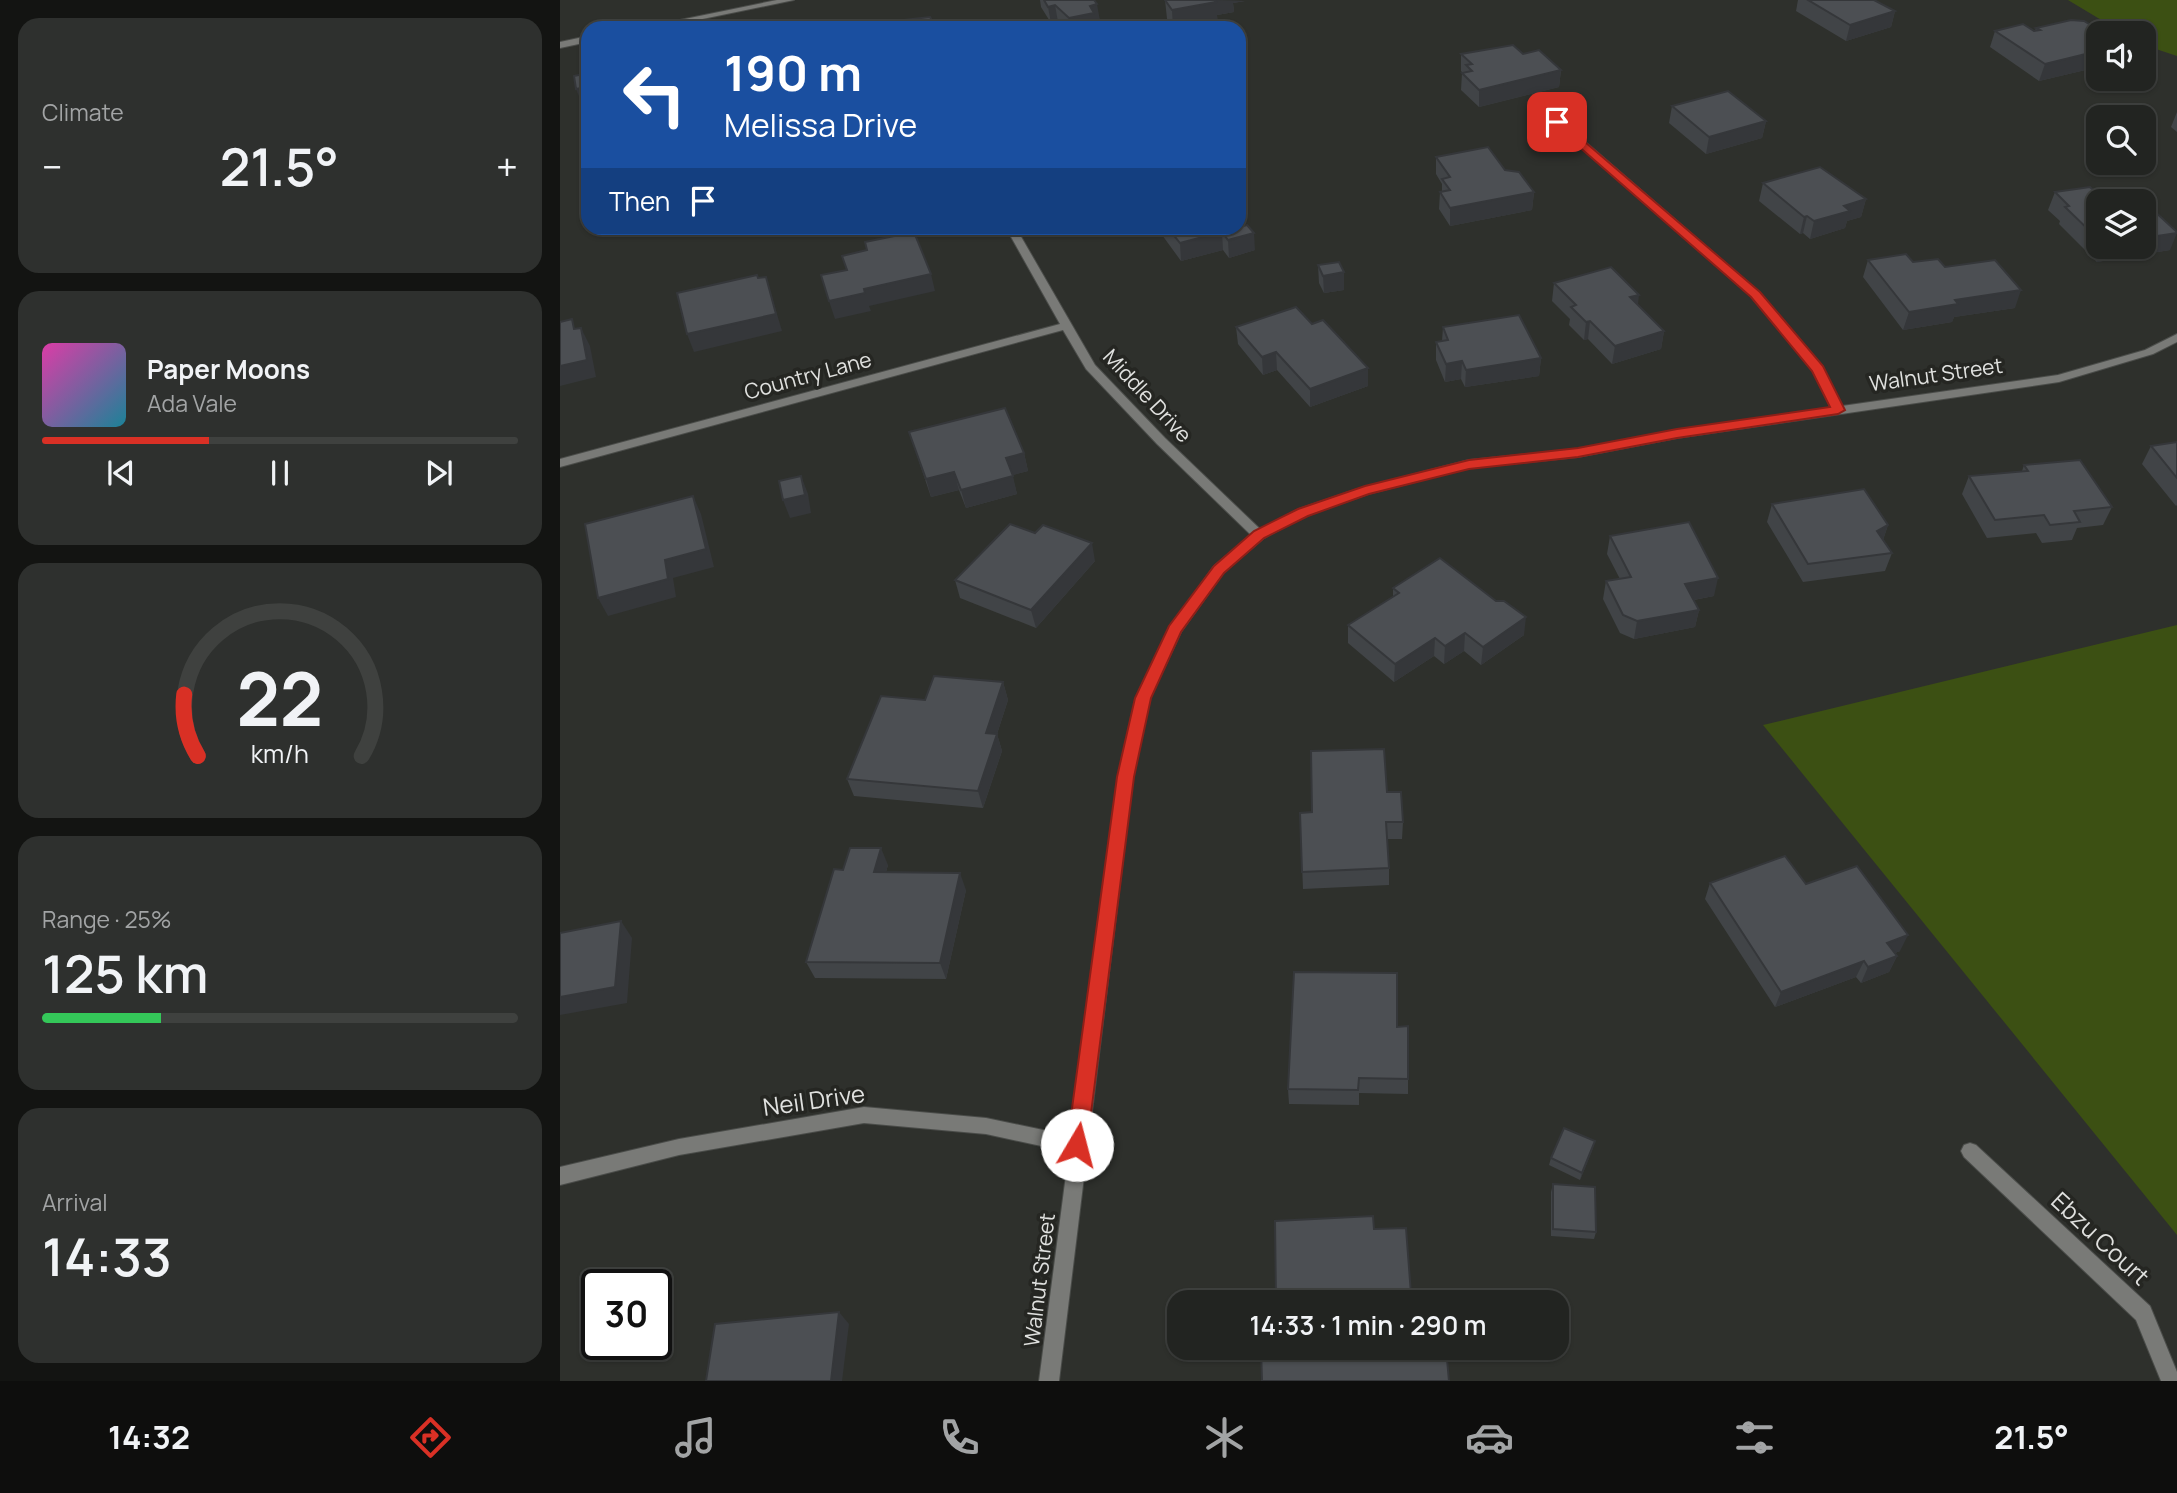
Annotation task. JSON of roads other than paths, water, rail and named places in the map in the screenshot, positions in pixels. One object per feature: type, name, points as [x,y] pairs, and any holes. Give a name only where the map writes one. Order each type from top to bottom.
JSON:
[{"type":"street","points":[[678,21],[766,2],[790,0]]},
{"type":"street","points":[[560,45],[581,40]]},
{"type":"street","points":[[1557,122],[1755,294],[1818,369],[1838,410]]},
{"type":"street","name":"Middle Drive","points":[[1015,235],[1090,367],[1161,441],[1259,535]]},
{"type":"street","name":"Country Lane","points":[[560,463],[1066,326]]},
{"type":"street","name":"Walnut Street","points":[[1049,1381],[1126,777],[1143,698],[1175,629],[1219,569],[1259,535],[1303,512],[1365,491],[1469,464],[1578,453],[1677,434],[2059,379],[2149,352],[2177,337]]},
{"type":"street","name":"Neil Drive","points":[[560,1176],[679,1147],[864,1115],[986,1126],[1077,1145]]},
{"type":"street","name":"Ebzu Court","points":[[1970,1151],[2143,1313],[2171,1381]]}]
